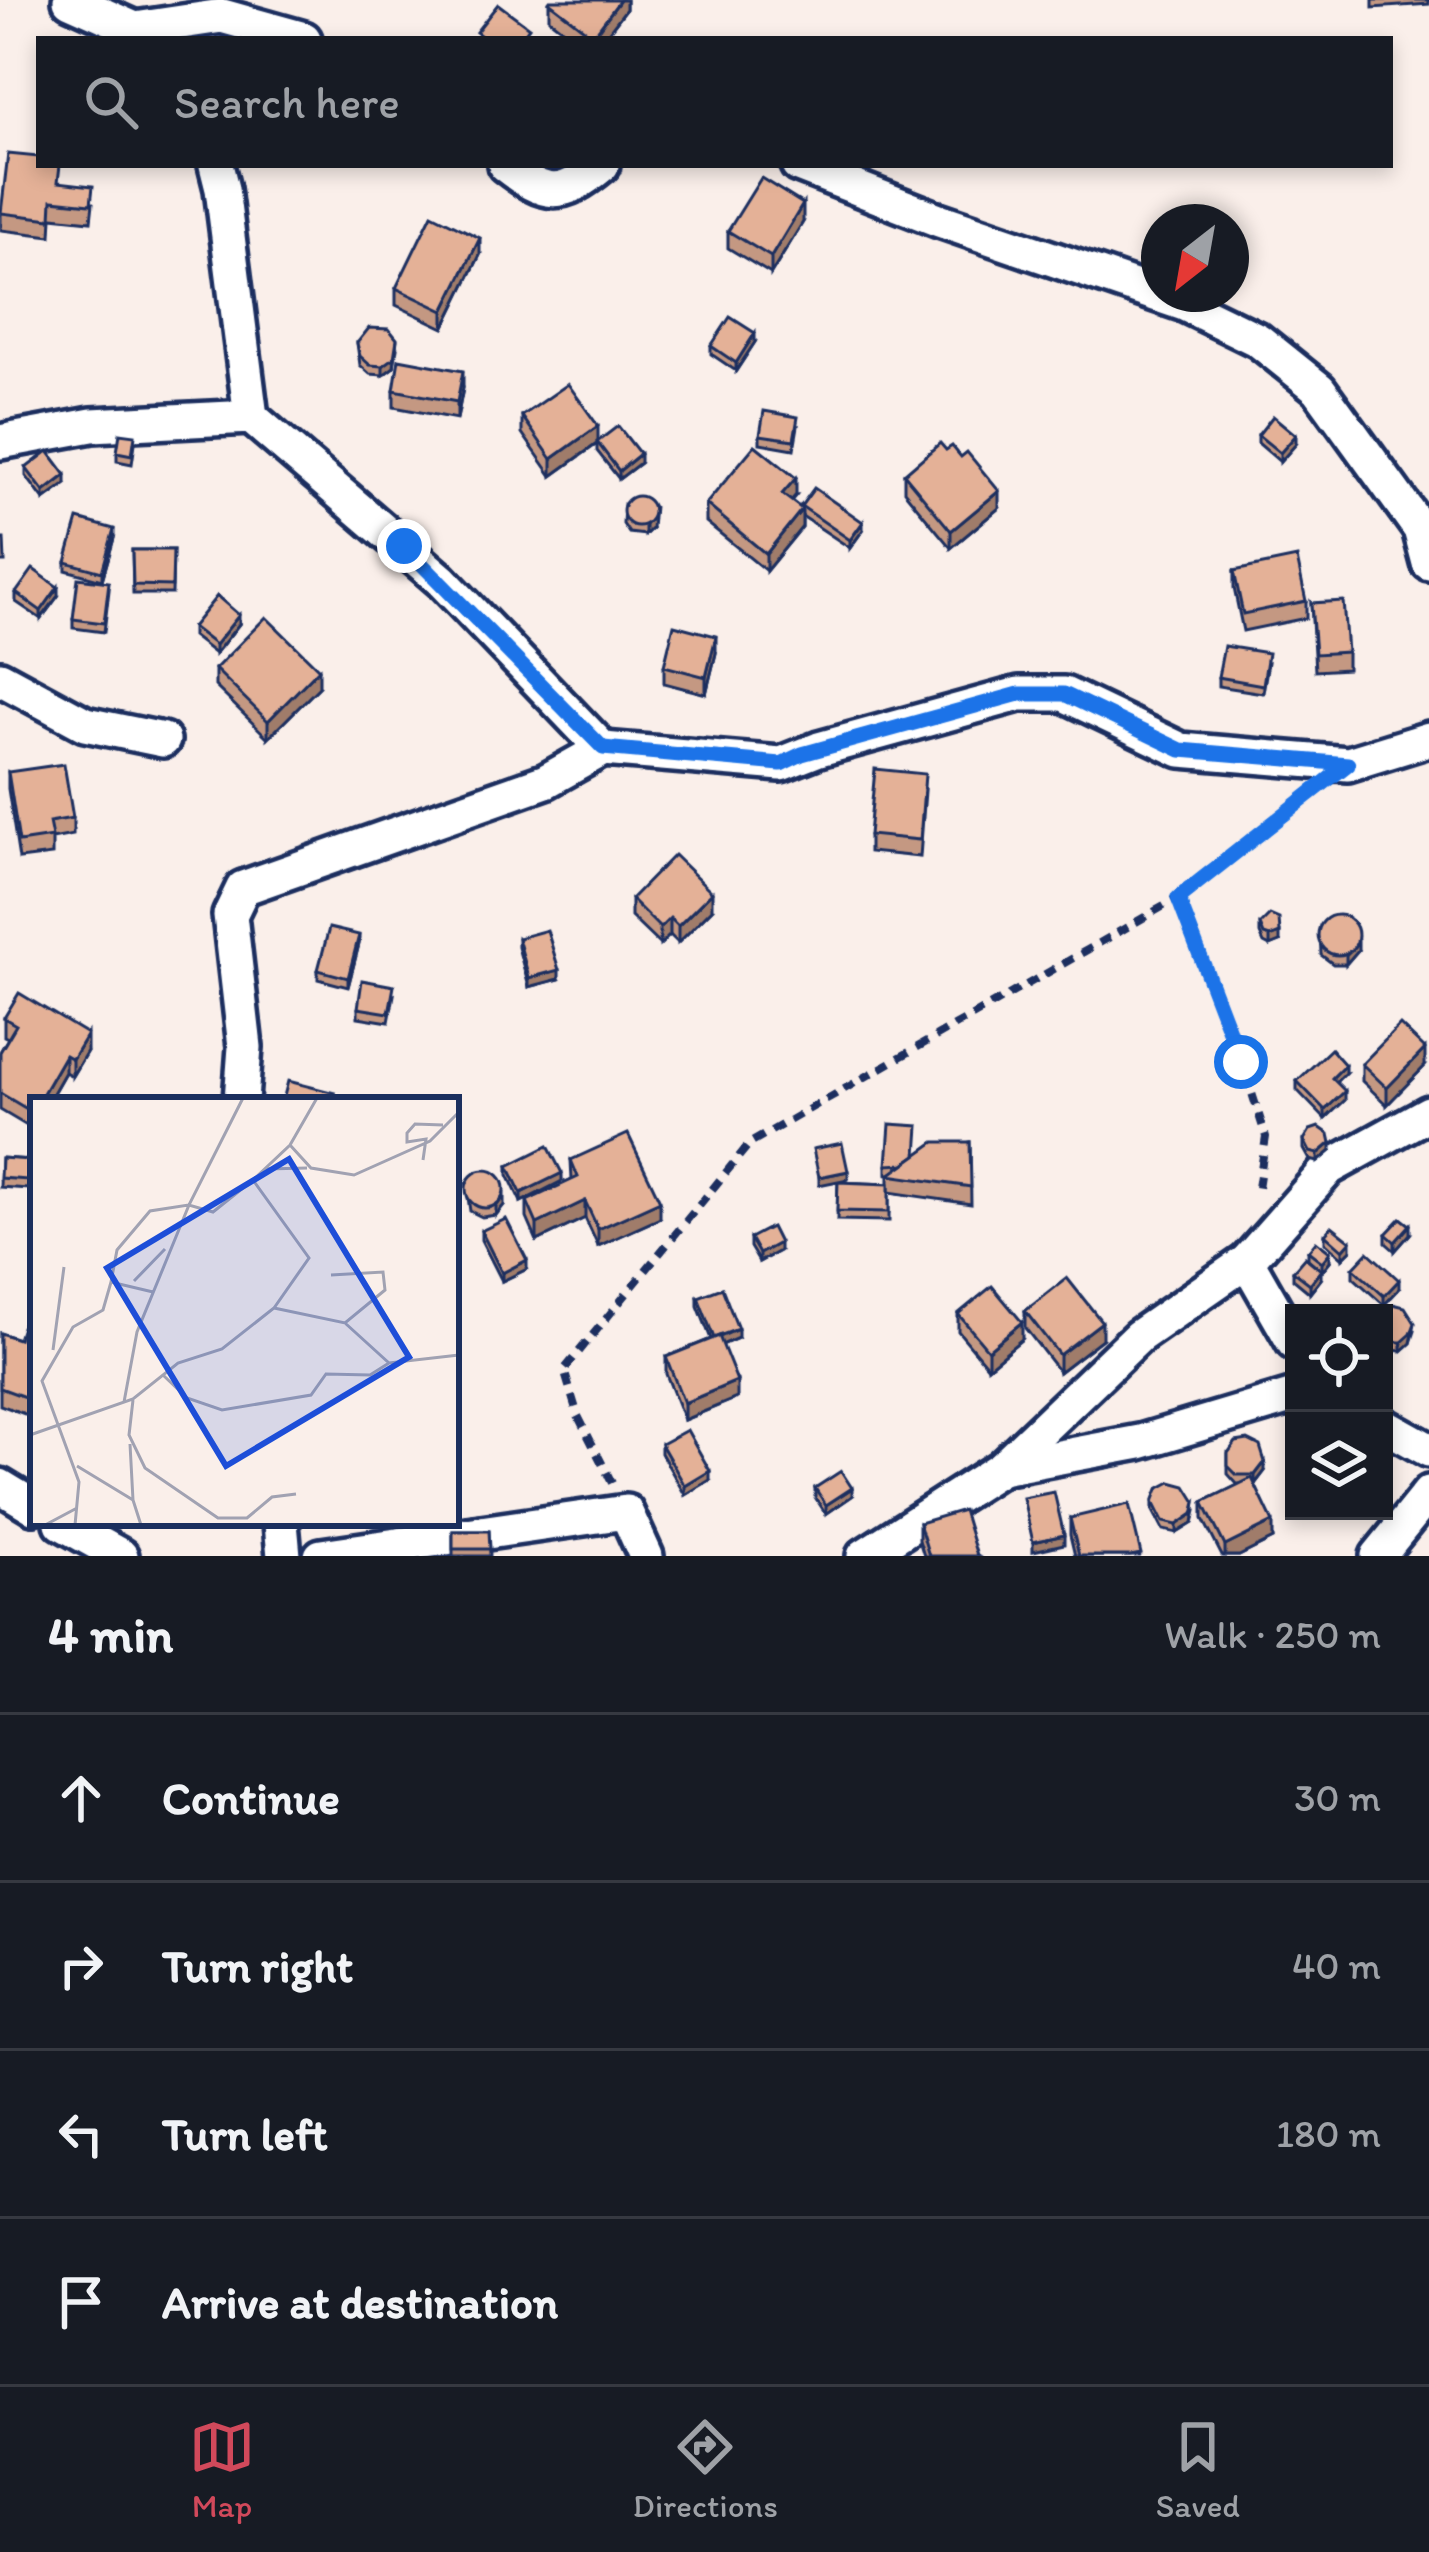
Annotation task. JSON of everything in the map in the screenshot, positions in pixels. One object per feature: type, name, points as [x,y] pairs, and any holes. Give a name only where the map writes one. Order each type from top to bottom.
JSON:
[{"type":"street","points":[[70,0],[138,34],[222,16],[293,36]]},
{"type":"street","points":[[217,168],[251,417],[428,568],[603,748]]},
{"type":"street","points":[[510,168],[536,189],[559,190],[579,184],[598,168]]},
{"type":"street","points":[[806,168],[939,220],[1184,304],[1258,340],[1319,389],[1420,530],[1429,563]]},
{"type":"street","points":[[0,442],[92,425],[251,417]]},
{"type":"street","points":[[0,678],[86,724],[163,740]]},
{"type":"street","points":[[241,1097],[245,1047],[230,916],[243,888],[546,781],[603,748],[781,764],[802,754],[997,700],[1046,692],[1064,694],[1181,750],[1348,764],[1429,740]]},
{"type":"street","points":[[864,1556],[1001,1468],[1139,1336],[1247,1261],[1330,1168],[1429,1113]]},
{"type":"street","points":[[1247,1261],[1285,1327]]},
{"type":"street","points":[[1001,1468],[1140,1442],[1285,1399]]},
{"type":"street","points":[[1393,1430],[1429,1450]]},
{"type":"street","points":[[0,1486],[30,1504]]},
{"type":"street","points":[[1378,1556],[1429,1493]]},
{"type":"street","points":[[321,1556],[626,1512],[646,1556]]},
{"type":"street","points":[[67,1526],[122,1556]]},
{"type":"street","points":[[280,1526],[284,1556]]},
{"type":"path","points":[[626,1512],[578,1416],[564,1370],[750,1143],[1178,898],[1348,764]]},
{"type":"path","points":[[1178,898],[1265,1137],[1256,1198]]},
{"type":"building","points":[[550,0],[620,0],[593,36]]},
{"type":"building","points":[[498,4],[529,27],[522,36],[476,32]]},
{"type":"building","points":[[8,154],[36,157],[36,168],[60,168],[58,182],[93,186],[91,204],[52,200],[51,219],[1,213]]},
{"type":"building","points":[[761,178],[803,204],[771,257],[728,231]]},
{"type":"building","points":[[432,214],[480,238],[444,311],[396,288]]},
{"type":"building","points":[[730,317],[755,333],[736,363],[711,346]]},
{"type":"building","points":[[369,328],[389,329],[397,339],[394,358],[383,366],[370,365],[360,356],[357,343]]},
{"type":"building","points":[[399,359],[463,371],[457,402],[394,390]]},
{"type":"building","points":[[568,384],[598,426],[552,459],[522,416]]},
{"type":"building","points":[[764,411],[798,417],[794,440],[760,435]]},
{"type":"building","points":[[1273,416],[1296,435],[1280,453],[1258,435]]},
{"type":"building","points":[[618,426],[640,454],[619,471],[597,442]]},
{"type":"building","points":[[120,433],[135,435],[132,455],[117,452]]},
{"type":"building","points":[[940,443],[946,450],[952,446],[961,457],[967,452],[999,491],[951,531],[904,474]]},
{"type":"building","points":[[755,445],[796,478],[782,494],[802,509],[766,554],[706,504]]},
{"type":"building","points":[[48,451],[66,475],[44,492],[26,468]]},
{"type":"building","points":[[814,488],[863,522],[850,540],[801,506]]},
{"type":"building","points":[[638,496],[649,500],[653,511],[649,522],[638,526],[627,522],[623,511],[627,500]]},
{"type":"building","points":[[78,519],[114,529],[102,572],[66,562]]},
{"type":"building","points":[[0,539],[4,539],[5,562],[0,562]]},
{"type":"building","points":[[132,550],[173,550],[172,586],[133,585]]},
{"type":"building","points":[[1297,558],[1306,601],[1243,614],[1234,571]]},
{"type":"building","points":[[33,569],[58,587],[41,611],[16,593]]},
{"type":"building","points":[[78,578],[109,582],[104,623],[73,619]]},
{"type":"building","points":[[217,596],[239,615],[215,645],[192,627]]},
{"type":"building","points":[[1343,601],[1347,652],[1315,654],[1311,603]]},
{"type":"building","points":[[266,617],[319,669],[268,721],[215,669]]},
{"type":"building","points":[[674,625],[716,636],[706,677],[664,666]]},
{"type":"building","points":[[1224,646],[1268,653],[1263,685],[1218,677]]},
{"type":"building","points":[[64,764],[73,818],[49,822],[52,837],[19,842],[8,772]]},
{"type":"building","points":[[875,769],[925,774],[920,840],[869,835]]},
{"type":"building","points":[[674,855],[712,892],[678,926],[670,918],[660,928],[631,899]]},
{"type":"building","points":[[1270,915],[1279,919],[1280,933],[1270,937],[1260,925]]},
{"type":"building","points":[[1338,915],[1352,921],[1358,935],[1352,949],[1338,955],[1324,949],[1318,935],[1324,921]]},
{"type":"building","points":[[329,928],[359,935],[348,978],[318,970]]},
{"type":"building","points":[[547,930],[559,970],[529,978],[518,938]]},
{"type":"building","points":[[362,980],[394,986],[389,1013],[358,1008]]},
{"type":"building","points":[[19,993],[87,1034],[72,1059],[65,1055],[41,1097],[30,1097],[30,1111],[0,1093],[0,1052],[16,1025],[4,1018]]},
{"type":"building","points":[[1400,1025],[1425,1049],[1387,1088],[1362,1064]]},
{"type":"building","points":[[1331,1049],[1345,1065],[1332,1078],[1345,1091],[1325,1110],[1297,1081]]},
{"type":"building","points":[[288,1081],[335,1093],[333,1097],[284,1097]]},
{"type":"building","points":[[890,1124],[919,1126],[917,1155],[904,1164],[887,1165]]},
{"type":"building","points":[[1319,1127],[1329,1134],[1331,1143],[1318,1154],[1310,1152],[1304,1140],[1310,1130]]},
{"type":"building","points":[[628,1134],[660,1201],[598,1229],[585,1201],[537,1224],[527,1201],[578,1177],[571,1160]]},
{"type":"building","points":[[935,1142],[970,1142],[971,1187],[889,1175]]},
{"type":"building","points":[[842,1143],[848,1171],[819,1177],[813,1149]]},
{"type":"building","points":[[548,1146],[562,1173],[521,1193],[508,1166]]},
{"type":"building","points":[[1,1158],[30,1160],[28,1180],[0,1178]]},
{"type":"building","points":[[485,1170],[498,1176],[504,1189],[498,1202],[485,1208],[472,1202],[466,1189],[472,1176]]},
{"type":"building","points":[[838,1182],[889,1184],[889,1212],[837,1211]]},
{"type":"building","points":[[1401,1218],[1410,1225],[1395,1242],[1386,1234]]},
{"type":"building","points":[[506,1219],[527,1260],[502,1273],[481,1231]]},
{"type":"building","points":[[1332,1226],[1351,1241],[1343,1250],[1325,1234]]},
{"type":"building","points":[[771,1227],[779,1243],[759,1254],[750,1238]]},
{"type":"building","points":[[1316,1241],[1330,1252],[1322,1262],[1308,1251]]},
{"type":"building","points":[[1368,1252],[1399,1280],[1384,1296],[1353,1268]]},
{"type":"building","points":[[1305,1257],[1321,1270],[1310,1284],[1293,1271]]},
{"type":"building","points":[[1067,1278],[1102,1322],[1059,1355],[1025,1311]]},
{"type":"building","points":[[992,1286],[1022,1322],[988,1350],[958,1314]]},
{"type":"building","points":[[722,1288],[738,1329],[714,1338],[698,1297]]},
{"type":"building","points":[[1393,1304],[1405,1307],[1415,1323],[1402,1342],[1393,1342]]},
{"type":"building","points":[[23,1324],[30,1327],[30,1399],[0,1388],[0,1333],[18,1339]]},
{"type":"building","points":[[719,1336],[737,1381],[684,1403],[666,1357]]},
{"type":"building","points":[[687,1430],[710,1471],[685,1486],[661,1444]]},
{"type":"building","points":[[1248,1440],[1260,1446],[1265,1462],[1255,1475],[1237,1475],[1228,1466],[1228,1453],[1236,1442]]},
{"type":"building","points":[[841,1471],[852,1488],[826,1505],[815,1488]]},
{"type":"building","points":[[1252,1478],[1273,1522],[1225,1546],[1203,1502]]},
{"type":"building","points":[[1171,1482],[1186,1486],[1196,1502],[1193,1514],[1177,1525],[1163,1522],[1153,1502],[1158,1489]]},
{"type":"building","points":[[1054,1492],[1064,1535],[1033,1542],[1023,1498]]},
{"type":"building","points":[[1129,1504],[1141,1554],[1079,1556],[1070,1518]]},
{"type":"building","points":[[963,1510],[977,1556],[929,1556],[919,1523]]},
{"type":"building","points":[[453,1531],[489,1531],[490,1549],[453,1549]]},
{"type":"route","points":[[404,546],[603,748],[781,764],[802,754],[1019,694],[1046,692],[1064,694],[1181,750],[1348,764],[1178,898],[1241,1062]]}]
